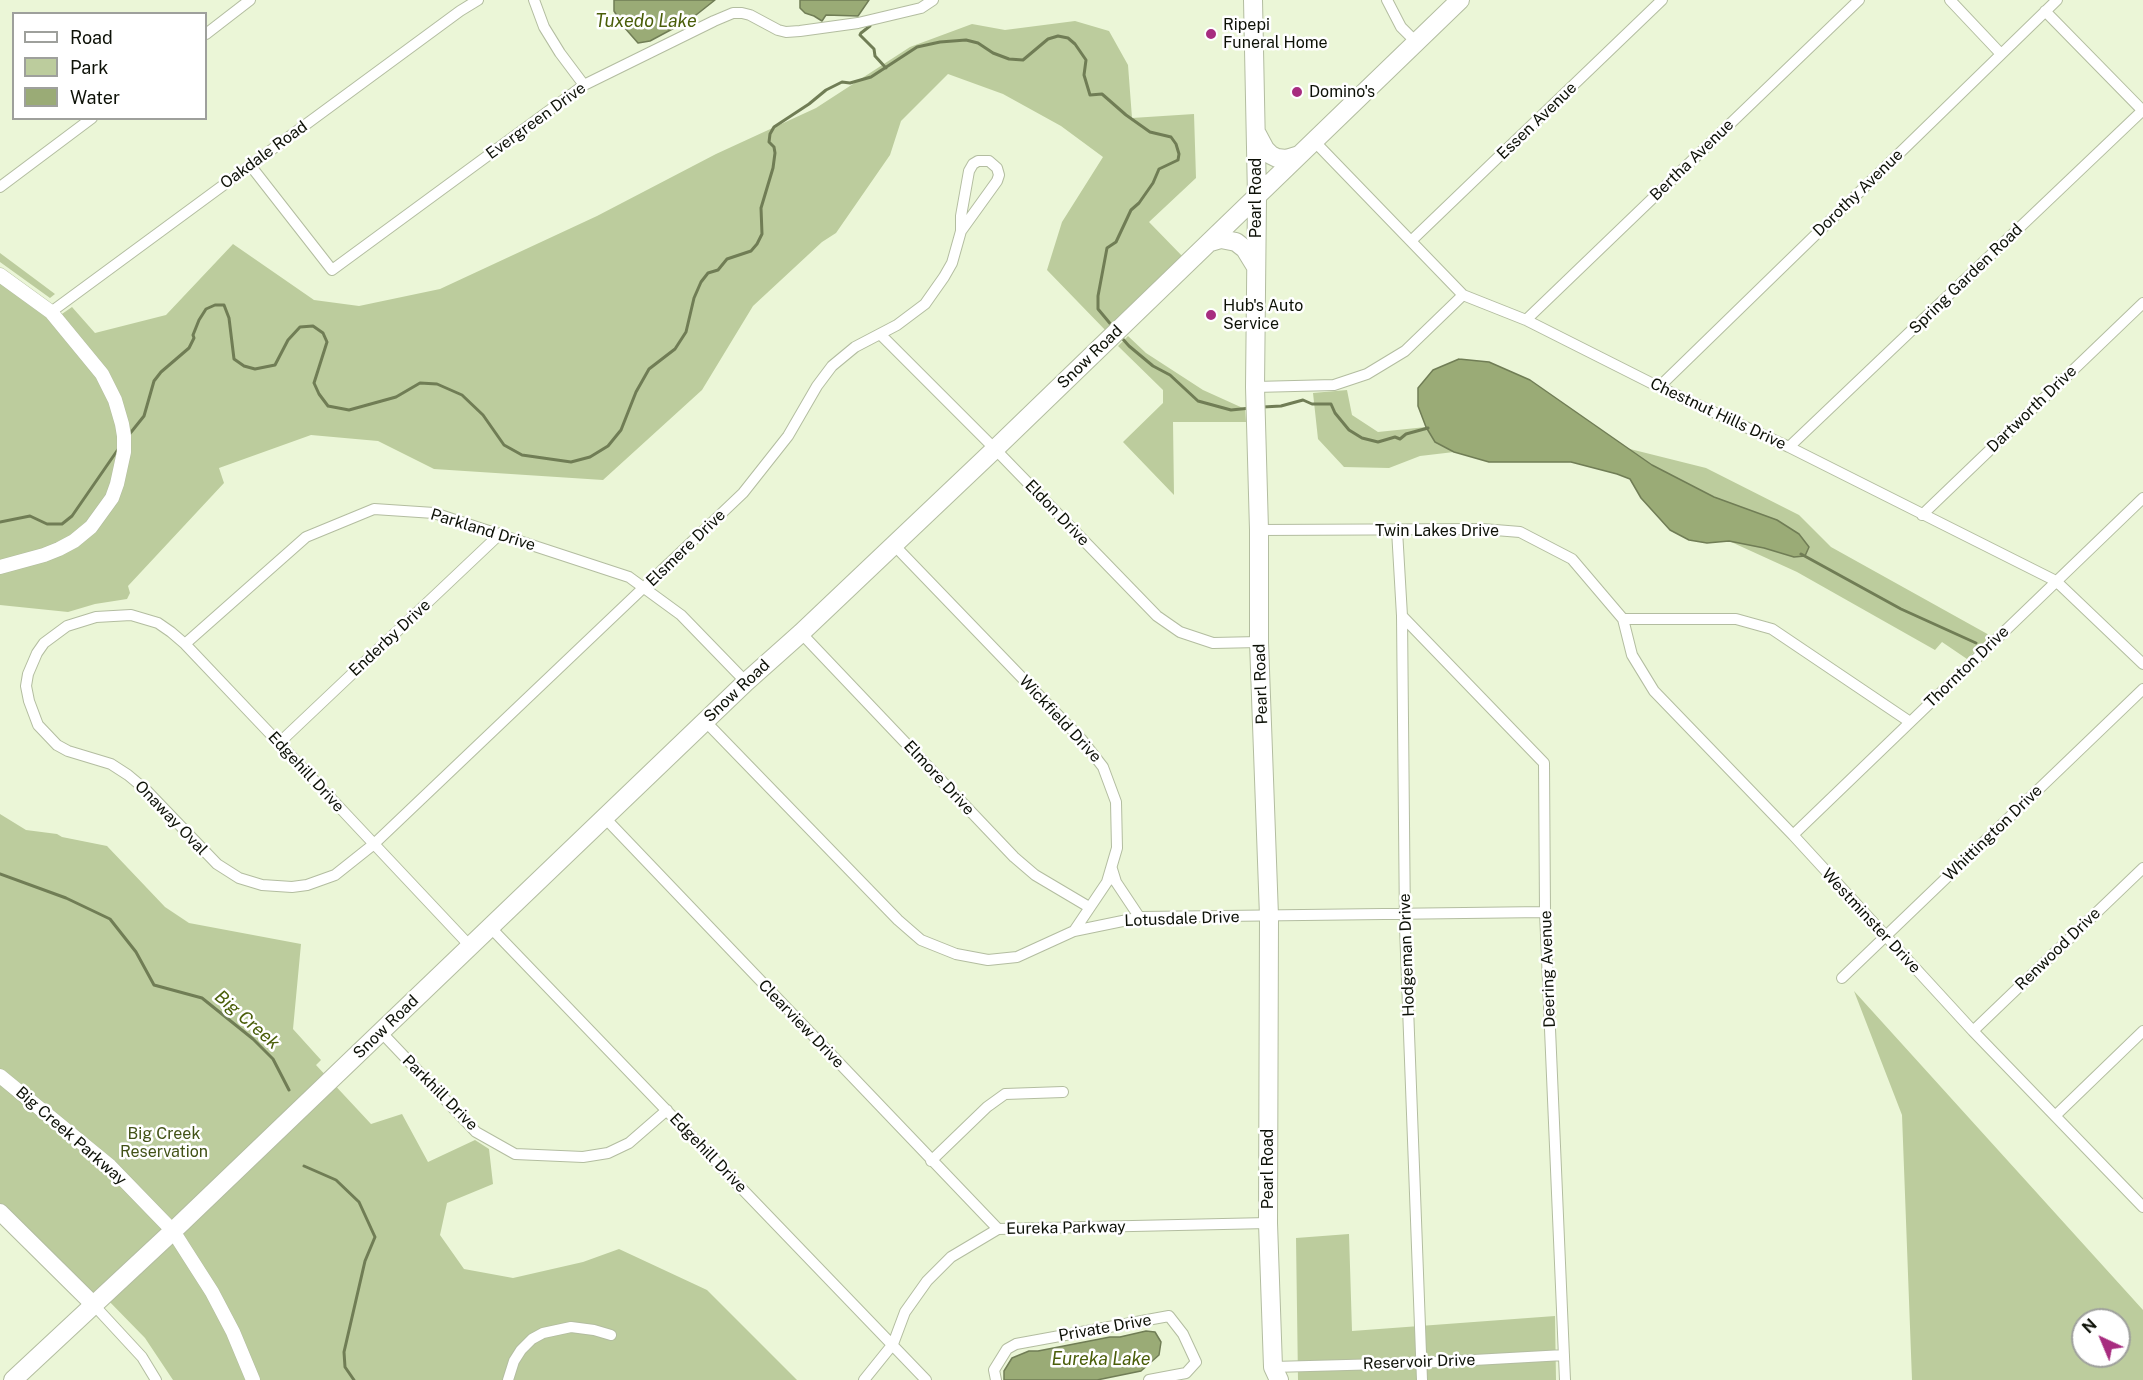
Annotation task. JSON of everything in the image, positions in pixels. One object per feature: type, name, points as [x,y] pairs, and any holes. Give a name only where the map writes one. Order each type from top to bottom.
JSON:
[{"type":"main road","name":"Pearl Road","points":[[1253,0],[1257,197],[1255,402],[1259,530],[1259,642],[1269,916],[1268,1223],[1273,1376]]},
{"type":"main road","name":"Snow Road","points":[[13,1380],[173,1231],[746,682],[801,633],[995,449],[1460,0]]},
{"type":"main road","points":[[1255,131],[1271,155],[1286,159],[1299,155]]},
{"type":"main road","points":[[1211,242],[1221,239],[1236,242],[1245,249],[1256,268]]},
{"type":"main road","points":[[0,1212],[93,1304]]},
{"type":"street","points":[[207,33],[250,0]]},
{"type":"street","name":"Oakdale Road","points":[[51,312],[478,0]]},
{"type":"street","points":[[534,0],[544,27],[584,85]]},
{"type":"street","name":"Evergreen Drive","points":[[250,165],[332,270],[584,85],[733,13],[750,15],[786,32],[858,23],[921,8],[933,0]]},
{"type":"street","points":[[1387,0],[1401,27],[1416,42]]},
{"type":"street","name":"Essen Avenue","points":[[1411,241],[1662,0]]},
{"type":"street","name":"Bertha Avenue","points":[[1526,320],[1859,0]]},
{"type":"street","points":[[1950,0],[2001,54]]},
{"type":"street","name":"Dorothy Avenue","points":[[1659,387],[2057,0]]},
{"type":"street","points":[[2045,11],[2143,111]]},
{"type":"street","name":"Spring Garden Road","points":[[1789,447],[2143,111]]},
{"type":"street","points":[[0,187],[89,120]]},
{"type":"street","name":"Chestnut Hills Drive","points":[[1314,141],[1463,295],[1526,320],[1659,387],[1789,447],[2056,581],[2143,664]]},
{"type":"street","name":"Elsmere Drive","points":[[374,844],[757,477],[788,436],[817,386],[832,366],[855,347],[913,314],[936,291],[951,263],[961,231],[961,216],[969,171],[978,161],[989,161],[997,168],[999,175],[997,181],[961,231]]},
{"type":"street","points":[[0,275],[51,312],[102,374],[115,400],[122,424],[124,452],[121,471],[112,498],[91,527],[74,541],[59,549],[0,567]]},
{"type":"street","points":[[1255,402],[1334,385],[1367,374],[1405,351],[1463,295]]},
{"type":"street","name":"Dartworth Drive","points":[[1922,515],[2143,303]]},
{"type":"street","name":"Eldon Drive","points":[[879,334],[995,449],[1156,616],[1180,632],[1213,644],[1259,642]]},
{"type":"street","name":"Thornton Drive","points":[[1793,836],[2143,498]]},
{"type":"street","name":"Parkland Drive","points":[[185,644],[306,537],[374,508],[434,513],[501,533],[629,577],[681,615],[746,682]]},
{"type":"street","name":"Twin Lakes Drive","points":[[1259,530],[1483,529],[1520,532],[1572,559],[1623,619]]},
{"type":"street","name":"Hodgeman Drive","points":[[1397,530],[1402,616],[1405,914],[1422,1380]]},
{"type":"street","name":"Enderby Drive","points":[[279,743],[501,533]]},
{"type":"street","name":"Wickfield Drive","points":[[893,544],[1082,740],[1103,767],[1116,802],[1117,848],[1107,882],[1074,931]]},
{"type":"street","name":"Edgehill Drive","points":[[131,615],[158,623],[185,644],[470,946]]},
{"type":"street","name":"Onaway Oval","points":[[131,615],[96,617],[67,626],[44,643],[28,674],[26,686],[33,715],[50,740],[68,751],[111,765],[128,775],[146,790],[217,864],[250,882],[276,887],[291,887],[321,881],[346,868],[374,844]]},
{"type":"street","name":"Deering Avenue","points":[[1402,616],[1544,763],[1545,912],[1565,1380]]},
{"type":"street","points":[[1623,619],[1736,619],[1772,629],[1910,722]]},
{"type":"street","name":"Westminster Drive","points":[[1623,619],[1632,655],[1654,691],[1793,836],[1973,1031],[2142,1204]]},
{"type":"street","name":"Elmore Drive","points":[[801,633],[1014,857],[1035,875],[1089,907]]},
{"type":"street","name":"Whittington Drive","points":[[1842,978],[2143,688]]},
{"type":"street","name":"Lotusdale Drive","points":[[705,721],[898,920],[921,940],[956,954],[988,960],[1017,957],[1074,931],[1140,918],[1545,912]]},
{"type":"street","name":"Clearview Drive","points":[[605,818],[998,1229]]},
{"type":"street","name":"Renwood Drive","points":[[1973,1031],[2143,868]]},
{"type":"street","points":[[1112,869],[1116,882],[1140,918]]},
{"type":"street","name":"Edgehill Drive","points":[[490,927],[926,1380]]},
{"type":"street","points":[[2055,1116],[2143,1031]]},
{"type":"street","name":"Parkhill Drive","points":[[381,1032],[476,1132],[515,1154],[583,1157],[608,1153],[629,1143],[667,1110]]},
{"type":"street","name":"Big Creek Parkway","points":[[0,1076],[110,1166],[173,1231],[212,1292],[233,1332],[253,1380]]},
{"type":"street","points":[[931,1161],[987,1107],[1005,1094],[1063,1092]]},
{"type":"street","name":"Eureka Parkway","points":[[864,1380],[893,1344],[905,1312],[927,1281],[951,1257],[998,1229],[1268,1223]]},
{"type":"street","points":[[93,1304],[142,1357],[156,1380]]},
{"type":"street","name":"Private Drive","points":[[996,1380],[994,1370],[1007,1349],[1016,1344],[1170,1316],[1184,1334],[1196,1362],[1186,1373],[1149,1380]]},
{"type":"street","points":[[508,1380],[514,1361],[521,1350],[532,1339],[543,1333],[571,1328],[594,1330],[611,1335]]},
{"type":"street","name":"Reservoir Drive","points":[[1273,1376],[1420,1363],[1564,1354]]},
{"type":"green space","points":[[1075,21],[1109,31],[1128,65],[1132,118],[1194,114],[1196,178],[1149,222],[1185,259],[1108,333],[1047,270],[1062,222],[1103,157],[1061,126],[1003,94],[948,74],[901,121],[890,155],[836,233],[822,242],[753,306],[702,390],[603,480],[434,469],[378,441],[311,435],[219,468],[224,483],[128,586],[130,593],[127,599],[95,604],[68,612],[0,605],[0,273],[59,316],[72,307],[95,333],[166,315],[233,244],[314,300],[359,306],[440,289],[597,216],[716,154],[816,108],[910,47],[972,24],[1005,30]]},
{"type":"green space","points":[[0,253],[55,294],[50,298],[0,262]]},
{"type":"green space","points":[[1128,336],[1146,353],[1203,390],[1245,409],[1246,422],[1173,422],[1174,495],[1123,442],[1163,403],[1163,390],[1118,346]]},
{"type":"green space","points":[[1347,390],[1352,415],[1378,432],[1426,427],[1435,442],[1454,452],[1420,456],[1389,468],[1344,467],[1318,439],[1313,393]]},
{"type":"green space","points":[[1626,448],[1706,468],[1799,515],[1831,547],[1991,636],[1967,659],[1942,642],[1935,650],[1797,572],[1729,541],[1794,557],[1809,547],[1799,534],[1777,520],[1714,497],[1652,465]]},
{"type":"green space","name":"Big Creek Reservation","points":[[0,814],[26,830],[57,834],[107,846],[165,907],[189,923],[301,944],[293,1029],[321,1060],[316,1065],[371,1124],[402,1114],[428,1162],[475,1140],[489,1149],[493,1184],[447,1203],[440,1235],[464,1269],[513,1278],[583,1262],[619,1249],[707,1290],[797,1380],[173,1380],[145,1338],[104,1296],[94,1304],[0,1210]]},
{"type":"green space","points":[[1854,991],[2143,1310],[2143,1380],[1912,1380],[1902,1115]]},
{"type":"green space","points":[[1349,1234],[1352,1331],[1555,1316],[1556,1380],[1298,1380],[1296,1238]]},
{"type":"water","name":"Tuxedo Lake","points":[[614,0],[715,0],[691,19],[650,41],[638,43],[614,11]]},
{"type":"water","points":[[800,0],[869,0],[858,16],[826,15],[822,21],[805,13],[800,8]]},
{"type":"water","points":[[1459,359],[1489,362],[1530,380],[1652,465],[1714,497],[1777,520],[1799,534],[1809,547],[1805,556],[1794,557],[1729,541],[1707,543],[1689,540],[1670,530],[1641,498],[1630,479],[1617,474],[1571,462],[1489,462],[1454,452],[1435,442],[1418,406],[1418,388],[1433,370]]},
{"type":"water","name":"Eureka Lake","points":[[1146,1331],[1155,1332],[1161,1342],[1159,1355],[1141,1371],[1097,1380],[1004,1380],[1004,1371],[1012,1358],[1029,1351]]},
{"type":"waterway","points":[[870,26],[860,35],[874,49],[875,56],[886,68]]},
{"type":"waterway","points":[[128,436],[144,416],[154,381],[189,348],[199,320],[206,309],[215,305],[224,305],[229,318],[234,359],[244,366],[255,369],[275,365],[288,340],[300,327],[313,326],[323,333],[327,342],[314,383],[328,406],[349,410],[396,397],[420,383],[437,384],[462,395],[483,415],[504,445],[522,455],[571,462],[590,457],[608,446],[621,430],[636,392],[649,369],[675,349],[686,332],[694,298],[708,273],[718,270],[727,259],[751,251],[757,244],[762,234],[761,208],[773,168],[775,153],[774,147],[769,142],[774,127],[826,90],[842,82],[850,83],[871,77],[917,47],[940,42],[966,40],[978,43],[993,53],[1009,59],[1023,60],[1048,39],[1058,36],[1068,38],[1086,60],[1084,75],[1090,95],[1102,94],[1150,132],[1171,137],[1176,144],[1178,160],[1159,169],[1153,183],[1131,210],[1116,242],[1107,248],[1098,296],[1098,309],[1113,327]]},
{"type":"waterway","points":[[1121,337],[1153,366],[1170,375],[1198,401],[1231,410],[1251,408]]},
{"type":"waterway","points":[[1263,407],[1281,406],[1303,400],[1312,404],[1331,404],[1335,413],[1349,430],[1362,438],[1378,442],[1395,437],[1400,439],[1406,434],[1428,428]]},
{"type":"waterway","points":[[0,522],[30,516],[47,524],[62,524],[72,516],[119,448]]},
{"type":"waterway","points":[[1801,554],[1901,609],[1976,643]]},
{"type":"waterway","name":"Big Creek","points":[[0,874],[66,898],[110,919],[136,952],[154,985],[202,998],[253,1039],[273,1059],[289,1090]]},
{"type":"waterway","name":"Big Creek","points":[[304,1166],[336,1180],[359,1202],[375,1237],[365,1261],[344,1352],[345,1367],[354,1380]]},
{"type":"place","name":"Ripepi Funeral Home","points":[[1211,34]]},
{"type":"place","name":"Domino's","points":[[1297,92]]},
{"type":"place","name":"Hub's Auto Service","points":[[1211,315]]}]
